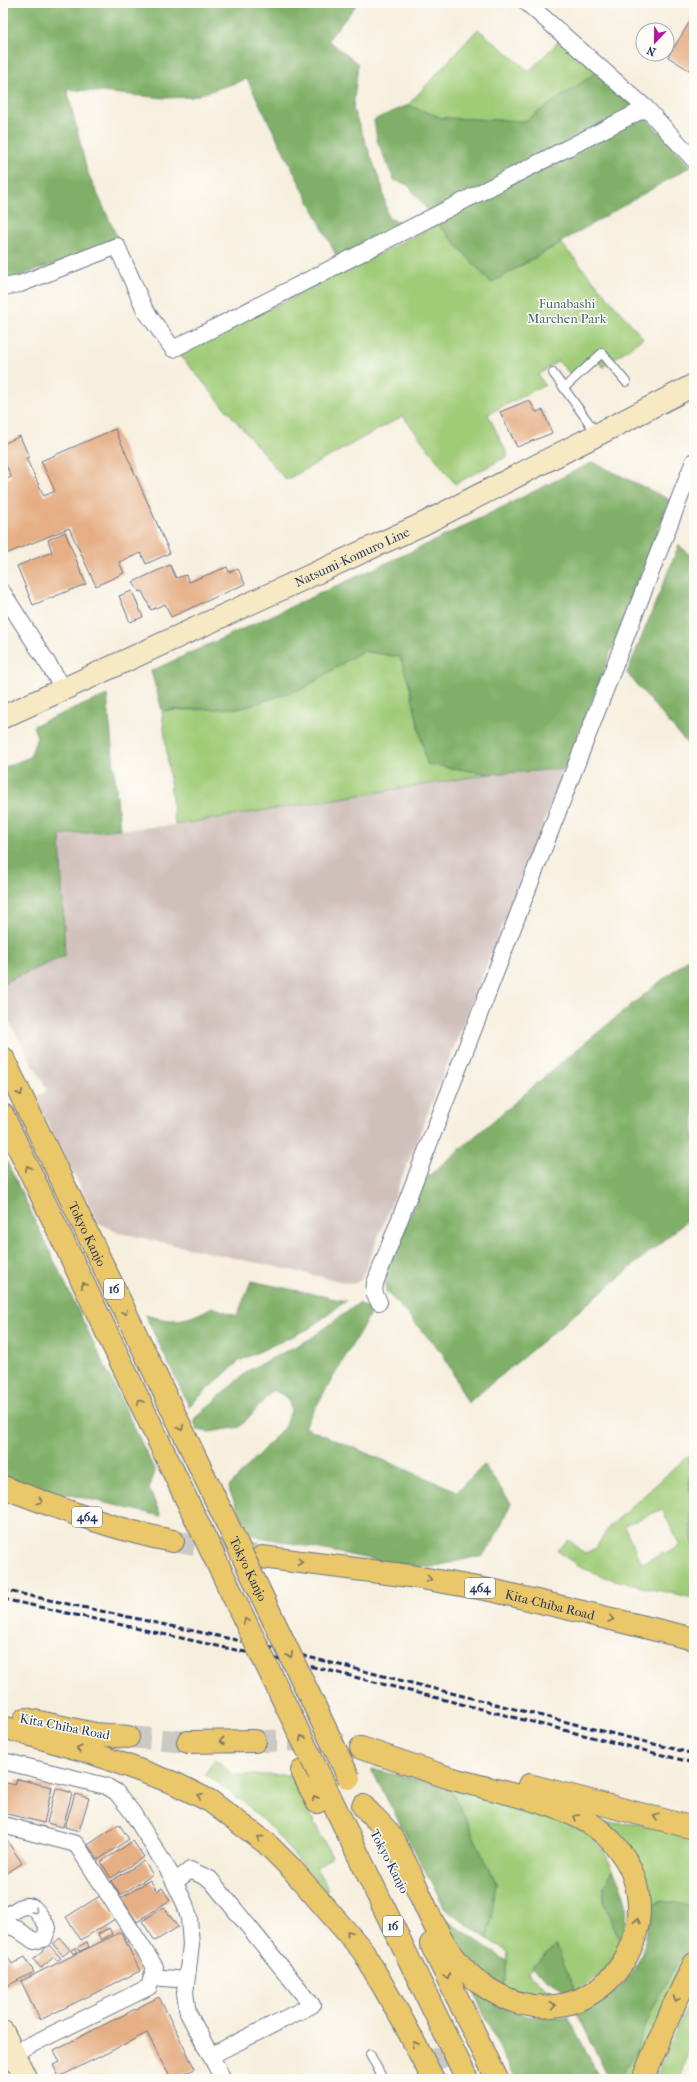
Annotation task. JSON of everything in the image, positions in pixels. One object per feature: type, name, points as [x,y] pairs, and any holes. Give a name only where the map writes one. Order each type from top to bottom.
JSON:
[{"type":"highway","name":"Tokyo Kanjo","points":[[3,1058],[349,1778],[497,2079]]},
{"type":"highway","name":"Tokyo Kanjo","points":[[3,1115],[154,1431],[188,1512],[310,1772],[467,2079]]},
{"type":"highway","name":"464","points":[[3,1487],[68,1511],[132,1532],[173,1541]]},
{"type":"highway","name":"Kita-Chiba Road","points":[[262,1557],[410,1576],[495,1591],[694,1639]]},
{"type":"highway","name":"Kita-Chiba Road","points":[[3,1714],[95,1734],[128,1737]]},
{"type":"highway","points":[[3,1727],[92,1753],[174,1783],[210,1801],[266,1843],[291,1868],[363,1951],[403,2021],[432,2079]]},
{"type":"highway","points":[[188,1742],[255,1741]]},
{"type":"highway","points":[[363,1806],[392,1836],[448,1950],[467,1974],[501,1997],[533,2007],[548,2007],[568,2003],[582,1998],[595,1991],[621,1967],[635,1934],[639,1914],[639,1892],[633,1874],[624,1858],[603,1833],[572,1815],[551,1806],[451,1778],[361,1748],[406,1754],[460,1765],[694,1828]]},
{"type":"highway","points":[[310,1772],[437,2047]]},
{"type":"highway","points":[[643,2079],[674,2005],[694,1964]]},
{"type":"main road","name":"Natsumi-Komuro Line","points":[[3,717],[425,523],[694,385]]},
{"type":"main road","points":[[3,2032],[26,2079]]},
{"type":"street","points":[[527,3],[646,108],[694,160]]},
{"type":"street","points":[[3,287],[20,284],[117,246],[145,310],[173,349],[646,108]]},
{"type":"street","points":[[379,1302],[374,1293],[375,1283],[694,461]]},
{"type":"street","points":[[3,593],[64,689]]},
{"type":"street","points":[[3,1761],[98,1783],[116,1792],[152,1844],[175,1882],[185,1904],[191,1933],[185,1994],[188,2013],[223,2079]]},
{"type":"street","points":[[3,1825],[76,1844],[155,1967],[149,1987],[26,2047]]},
{"type":"street","points":[[175,1882],[190,1870],[210,1879],[312,2005],[218,2052],[210,2054]]},
{"type":"street","points":[[3,1920],[22,1906],[27,1905],[34,1908],[48,1928],[48,1932],[44,1939],[34,1941],[16,1929],[3,1923]]},
{"type":"street","points":[[152,1977],[176,1979]]},
{"type":"lane","points":[[565,387],[602,353],[626,382]]},
{"type":"lane","points":[[553,373],[565,387],[598,435]]},
{"type":"lane","points":[[370,2054],[383,2079]]},
{"type":"shaded area","points":[[565,769],[361,1280],[353,1284],[116,1232],[99,1223],[35,1098],[47,1090],[3,1010],[3,983],[65,956],[60,835],[175,825],[490,774]]},
{"type":"green space","points":[[3,3],[358,3],[328,40],[358,64],[353,109],[382,186],[388,218],[414,226],[339,261],[247,79],[192,97],[164,98],[67,89],[87,171],[119,241],[3,282]]},
{"type":"green space","points":[[478,29],[529,71],[561,39],[597,72],[525,121],[442,118],[408,105]]},
{"type":"green space","points":[[597,72],[636,107],[691,166],[491,283],[438,224],[408,185],[394,180],[377,140],[374,120],[408,105],[442,118],[525,121]]},
{"type":"green space","name":"Funabashi Marchen Park","points":[[438,224],[491,283],[561,243],[643,338],[603,367],[593,354],[571,375],[558,361],[538,375],[545,385],[488,414],[508,456],[455,484],[403,416],[286,480],[179,354]]},
{"type":"green space","points":[[593,462],[670,500],[565,769],[490,774],[427,764],[409,683],[400,657],[362,651],[306,687],[243,708],[162,710],[151,671],[432,542]]},
{"type":"green space","points":[[679,545],[694,559],[694,752],[627,673]]},
{"type":"green space","points":[[362,651],[400,657],[409,683],[427,763],[490,774],[175,825],[162,711],[243,708],[306,687]]},
{"type":"green space","points":[[107,695],[120,829],[60,835],[65,956],[3,983],[3,768],[30,757],[37,737],[33,726]]},
{"type":"green space","points":[[694,954],[694,1031],[683,1042],[694,1054],[694,1215],[468,1403],[443,1354],[386,1291],[386,1272],[425,1179],[569,1056]]},
{"type":"green space","points":[[3,1154],[155,1471],[149,1489],[161,1516],[3,1479]]},
{"type":"green space","points":[[251,1281],[346,1301],[308,1329],[239,1361],[189,1406],[145,1315],[155,1318],[179,1320],[194,1316],[212,1307],[237,1316]]},
{"type":"green space","points":[[359,1303],[372,1311],[304,1427],[457,1491],[484,1465],[511,1503],[493,1542],[483,1555],[428,1568],[375,1560],[250,1535],[228,1488],[284,1427],[291,1410],[288,1398],[273,1390],[240,1427],[209,1432],[197,1430],[194,1419],[249,1370],[310,1339]]},
{"type":"green space","points":[[694,1450],[694,1546],[691,1529],[689,1455]]},
{"type":"green space","points":[[689,1455],[694,1598],[640,1587],[604,1576],[571,1561],[557,1550],[569,1540],[585,1553],[596,1548],[609,1527]],"holes":[[[662,1509],[680,1546],[642,1563],[624,1526]]]},
{"type":"green space","points":[[215,1759],[233,1775],[290,1775],[332,1857],[316,1868],[329,1889],[325,1892],[273,1830],[244,1802],[205,1774]]},
{"type":"green space","points":[[371,1769],[450,1787],[496,1883],[488,1939],[446,1910]]},
{"type":"green space","points":[[450,1787],[549,1811],[591,1835],[604,1851],[613,1870],[604,1886],[604,1904],[621,1942],[608,1966],[598,1976],[575,1991],[555,1946],[527,1974],[556,1995],[547,1999],[504,1988],[508,1952],[488,1939],[496,1883]]},
{"type":"green space","points":[[604,1823],[641,1824],[694,1839],[691,1856],[694,1865],[694,1900],[688,1905],[662,1901],[652,1906],[647,1879],[638,1858],[624,1841]]},
{"type":"green space","points":[[613,1870],[622,1888],[627,1913],[621,1942],[604,1904],[604,1886]]},
{"type":"green space","points":[[694,1900],[694,1941],[671,1973],[652,2010],[635,2053],[619,2079],[609,2079],[576,2011],[599,2003],[619,1988],[627,1979],[640,1957],[644,1946],[652,1906],[662,1901],[688,1905]]},
{"type":"green space","points":[[444,1918],[507,1961],[504,1988],[473,1965],[455,1939]]},
{"type":"green space","points":[[694,1941],[694,1951],[688,1959],[635,2079],[619,2079],[635,2053],[652,2010],[671,1973]]},
{"type":"green space","points":[[556,1945],[575,1991],[566,1995],[564,1990],[531,1968]]},
{"type":"green space","points":[[694,1989],[694,2033],[679,2079],[655,2079]]},
{"type":"green space","points":[[481,1994],[512,2011],[522,2014],[543,2017],[568,2016],[600,2079],[514,2079],[475,1995]]},
{"type":"building","points":[[694,15],[694,73],[675,61],[675,46]]},
{"type":"building","points":[[529,400],[536,412],[543,410],[552,433],[517,447],[500,412]]},
{"type":"building","points":[[115,429],[170,553],[146,564],[141,553],[119,562],[124,573],[96,586],[69,528],[8,553],[3,541],[3,481],[11,477],[7,467],[3,469],[3,444],[20,436],[29,457],[26,458],[44,496],[55,491],[41,461]]},
{"type":"building","points":[[65,532],[86,584],[33,605],[17,566],[52,552],[48,540]]},
{"type":"building","points":[[170,565],[176,578],[186,575],[189,582],[227,567],[229,572],[238,569],[245,584],[171,617],[165,604],[151,610],[142,591],[139,592],[133,582]]},
{"type":"building","points":[[132,591],[143,617],[130,622],[119,596]]},
{"type":"building","points":[[17,1779],[52,1787],[44,1823],[3,1813],[3,1782],[15,1785]]},
{"type":"building","points":[[56,1788],[72,1793],[63,1827],[47,1823]]},
{"type":"building","points":[[75,1794],[89,1798],[79,1831],[65,1827]]},
{"type":"building","points":[[119,1824],[129,1839],[98,1860],[88,1845]]},
{"type":"building","points":[[5,1838],[22,1863],[3,1876],[3,1839]]},
{"type":"building","points":[[133,1841],[144,1857],[111,1878],[101,1862]]},
{"type":"building","points":[[144,1861],[153,1875],[120,1895],[111,1881]]},
{"type":"building","points":[[150,1880],[157,1891],[162,1888],[170,1900],[137,1922],[121,1898]]},
{"type":"building","points":[[100,1896],[115,1919],[81,1940],[66,1917]]},
{"type":"building","points":[[164,1907],[178,1927],[155,1941],[142,1921]]},
{"type":"building","points":[[109,1928],[112,1934],[101,1940],[98,1934]]},
{"type":"building","points":[[121,1932],[140,1971],[40,2020],[21,1981]]},
{"type":"building","points":[[60,1938],[70,1950],[63,1956],[53,1944]]},
{"type":"building","points":[[87,1942],[89,1947],[80,1951],[78,1947]]},
{"type":"building","points":[[49,1945],[61,1958],[57,1961],[54,1957],[41,1968],[33,1959]]},
{"type":"building","points":[[75,1948],[78,1952],[73,1954],[71,1950]]},
{"type":"building","points":[[7,1955],[12,1964],[25,1957],[34,1972],[5,1987],[3,1983],[3,1957]]},
{"type":"building","points":[[159,1997],[195,2069],[171,2079],[147,2033],[59,2077],[53,2065],[60,2062],[54,2050]]},
{"type":"tunnel","points":[[173,1541],[258,1556]]},
{"type":"tunnel","points":[[128,1737],[188,1742]]},
{"type":"tunnel","points":[[255,1741],[316,1740],[361,1748]]},
{"type":"tunnel","points":[[437,2047],[450,2079]]},
{"type":"railway","points":[[3,1590],[264,1646],[694,1754]]},
{"type":"railway","points":[[3,1599],[327,1670],[694,1763]]}]
